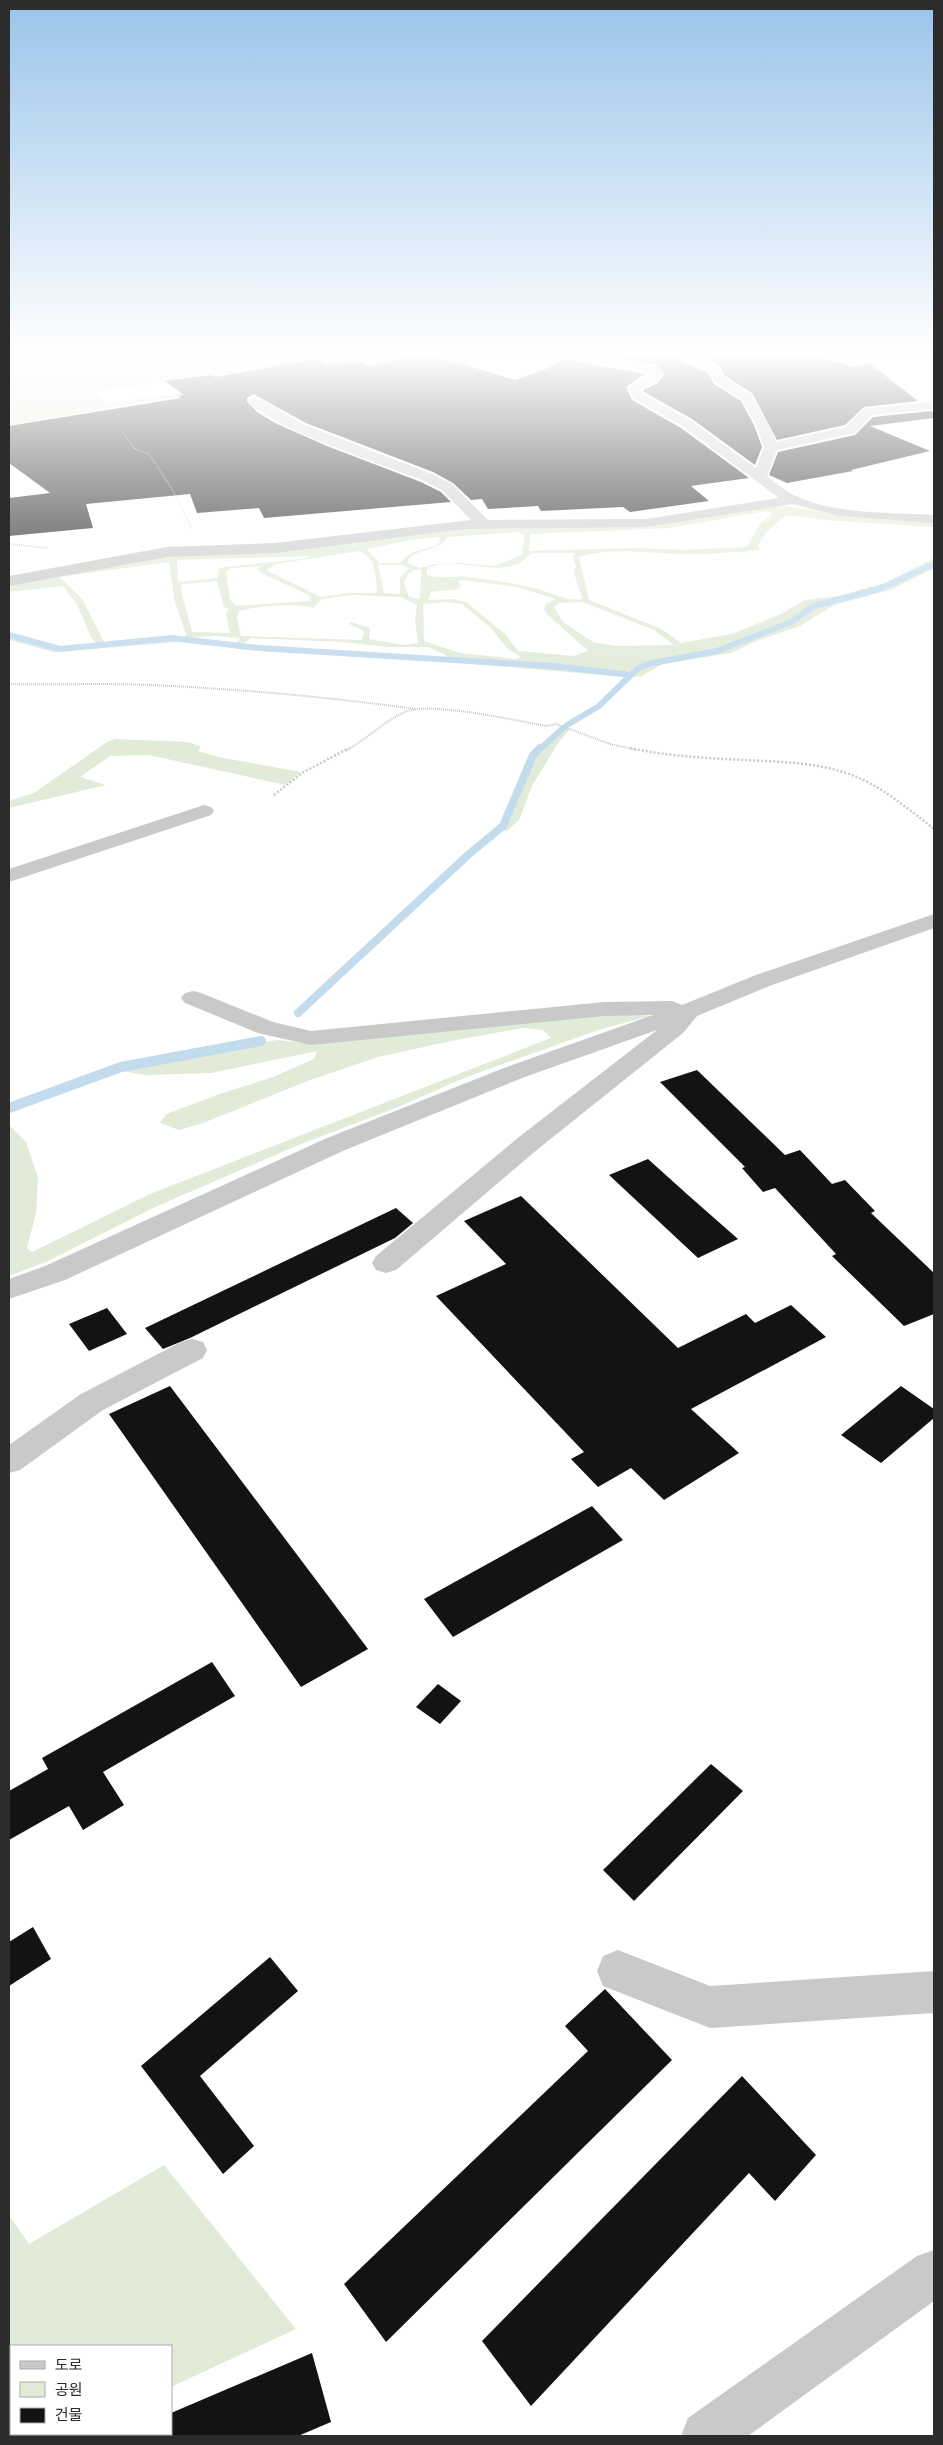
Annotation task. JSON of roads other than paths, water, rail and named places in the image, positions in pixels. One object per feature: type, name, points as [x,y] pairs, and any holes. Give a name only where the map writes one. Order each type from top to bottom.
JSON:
[{"type":"street","points":[[395,466],[447,487],[484,525]]},
{"type":"street","points":[[744,466],[792,500],[832,510],[934,519]]},
{"type":"street","points":[[759,478],[766,466]]},
{"type":"street","points":[[9,581],[127,561],[146,555],[203,550],[275,548],[446,526],[646,523],[792,500]]},
{"type":"street","points":[[9,876],[204,811]]},
{"type":"street","points":[[9,1290],[55,1273],[336,1144],[513,1073],[694,1009],[764,980],[934,921]]},
{"type":"street","points":[[192,998],[266,1028],[311,1038],[604,1009],[694,1009]]},
{"type":"street","points":[[386,1263],[519,1150],[675,1028],[694,1009]]},
{"type":"street","points":[[9,1460],[92,1402],[192,1350]]},
{"type":"street","points":[[618,1971],[710,2007],[934,1992]]},
{"type":"street","points":[[706,2436],[934,2273]]},
{"type":"waterway","points":[[631,675],[637,669],[648,664],[717,651],[791,622],[814,606],[879,589],[934,564]]},
{"type":"waterway","points":[[9,635],[60,649],[172,638],[259,648],[552,666],[631,675]]},
{"type":"waterway","points":[[567,725],[599,706],[631,675]]},
{"type":"waterway","points":[[539,750],[563,728]]},
{"type":"waterway","points":[[298,1013],[468,855],[503,826],[533,755],[540,748]]},
{"type":"waterway","points":[[9,1108],[121,1067],[261,1041]]}]
